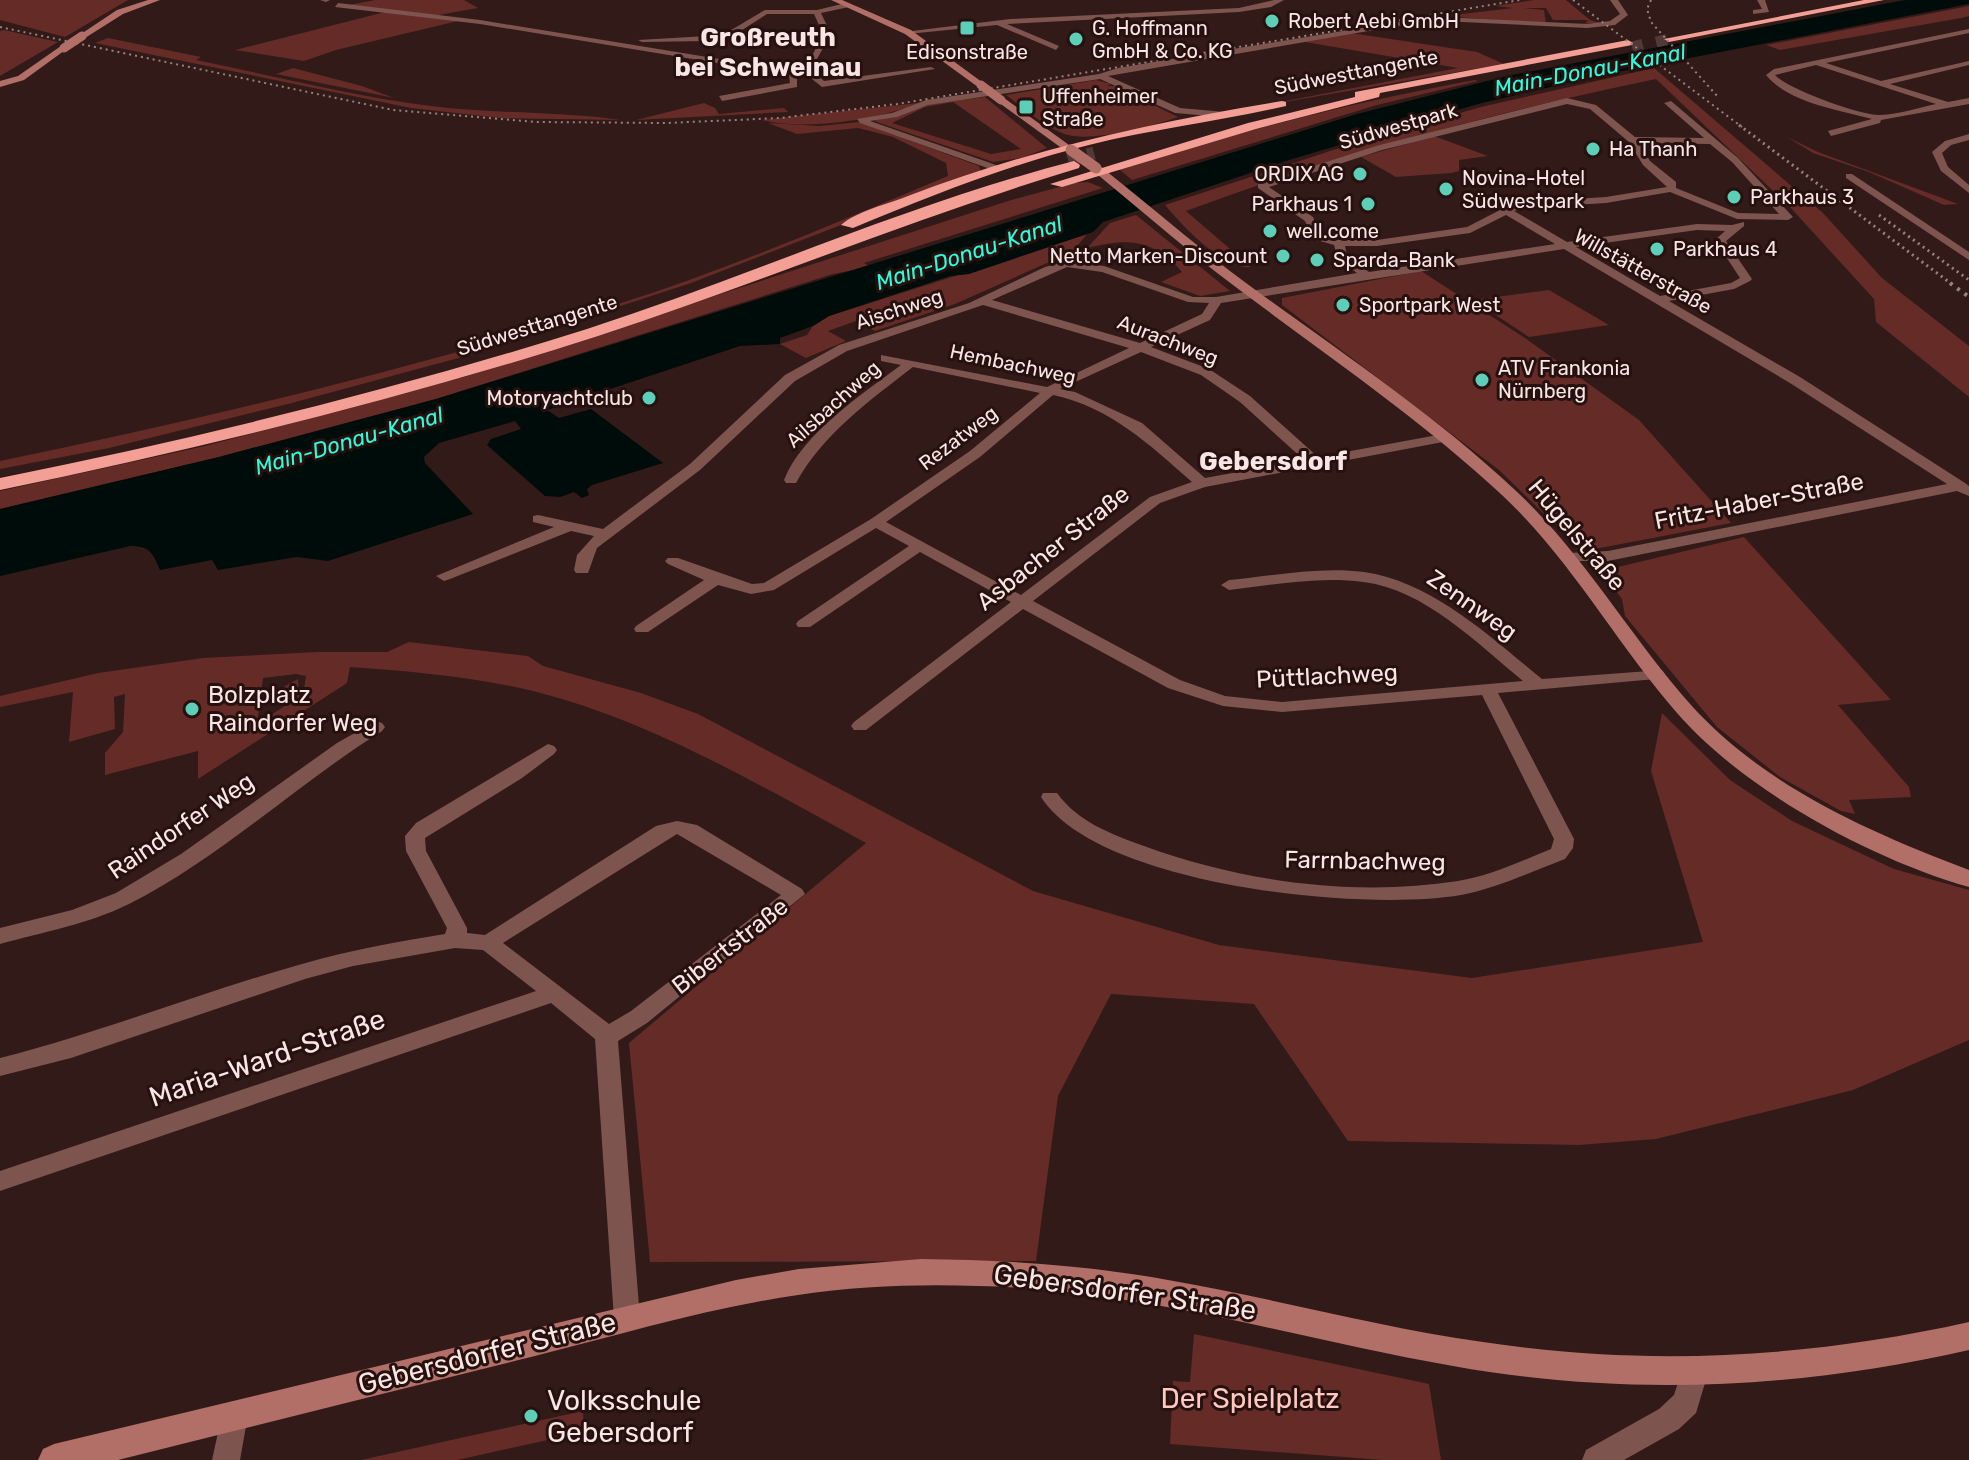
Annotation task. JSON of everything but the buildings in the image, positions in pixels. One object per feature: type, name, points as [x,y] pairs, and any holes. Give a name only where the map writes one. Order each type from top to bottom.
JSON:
[{"type":"highway","points":[[1861,0],[1667,38],[1879,0]]},
{"type":"highway","name":"Südwesttangente","points":[[1630,45],[1375,95],[1238,130],[1103,171],[1199,127],[1356,94],[1630,45]]},
{"type":"highway","points":[[744,271],[800,244],[996,168],[1070,155],[1100,138],[1176,117],[1222,114],[1356,94]]},
{"type":"highway","points":[[1049,136],[1100,138]]},
{"type":"highway","name":"Südwesttangente","points":[[0,475],[148,444],[330,400],[556,335],[1070,155]]},
{"type":"highway","name":"Südwesttangente","points":[[0,484],[214,437],[420,384],[592,332],[950,205],[1070,155]]},
{"type":"highway","points":[[703,294],[1103,171]]},
{"type":"street","points":[[79,36],[108,14],[141,0]]},
{"type":"street","points":[[0,82],[21,78],[79,36],[118,14],[156,0]]},
{"type":"street","name":"Hügelstraße","points":[[835,0],[908,32],[1049,136],[1070,155],[1103,171],[1255,295],[1443,438],[1518,501],[1568,558],[1656,674],[1711,736],[1776,786],[1864,834],[1969,879]]},
{"type":"street","points":[[908,32],[997,22],[1257,8],[1280,0]]},
{"type":"street","points":[[996,168],[861,119],[894,115],[926,103],[1409,22],[1462,20],[1599,26],[1619,20],[1624,15],[1614,0]]},
{"type":"street","points":[[1756,12],[1766,10],[1761,0]]},
{"type":"street","points":[[338,5],[603,42],[793,73],[809,72],[822,84],[931,69]]},
{"type":"street","points":[[603,42],[715,39],[748,26],[765,12],[817,12],[846,5]]},
{"type":"street","points":[[809,72],[809,66],[827,34],[817,12]]},
{"type":"street","points":[[997,22],[1056,48]]},
{"type":"street","points":[[1969,31],[1774,71],[1770,75],[1778,84],[1813,99],[1877,118],[1969,101]]},
{"type":"street","points":[[1816,62],[1969,113]]},
{"type":"street","points":[[1882,83],[1969,63]]},
{"type":"street","points":[[722,98],[794,85],[793,73]]},
{"type":"street","points":[[1101,76],[1176,117]]},
{"type":"street","name":"Südwestpark","points":[[1368,276],[1342,257],[1339,243],[1317,237],[1309,219],[1261,186],[1379,148],[1561,101],[1588,104],[1633,140],[1646,163],[1673,184],[1671,189],[1734,222]]},
{"type":"street","name":"Südwestpark","points":[[1564,246],[1788,217],[1713,141],[1668,103]]},
{"type":"street","points":[[1831,133],[1877,122],[1877,118]]},
{"type":"street","points":[[1969,137],[1948,143],[1937,152],[1937,159],[1945,170],[1964,182],[1969,190]]},
{"type":"street","points":[[1633,140],[1713,141]]},
{"type":"street","points":[[1849,176],[1969,257]]},
{"type":"street","points":[[1339,243],[1377,243],[1470,230],[1524,205],[1600,201],[1671,189]]},
{"type":"street","points":[[1506,211],[1564,246]]},
{"type":"street","points":[[1658,300],[1734,286],[1746,279],[1720,240],[1734,222]]},
{"type":"street","name":"Willstätterstraße","points":[[1255,295],[1564,246],[1795,380],[1964,489]]},
{"type":"street","name":"Aischweg","points":[[582,570],[585,555],[605,534],[683,476],[790,378],[809,365],[853,345],[982,301],[1049,269],[1067,264],[1104,269],[1192,300],[1255,295]]},
{"type":"street","name":"Rezatweg","points":[[673,561],[716,579],[751,589],[768,587],[876,522],[975,454],[1048,391],[1206,317],[1213,310],[1216,300]]},
{"type":"street","name":"Aurachweg","points":[[982,301],[1140,347],[1217,378],[1315,462]]},
{"type":"street","name":"Hembachweg","points":[[885,358],[1070,395],[1137,426],[1202,483]]},
{"type":"street","name":"Ailsbachweg","points":[[791,480],[792,470],[819,441],[911,363]]},
{"type":"street","name":"Asbacher Straße","points":[[860,726],[1155,500],[1202,483],[1443,438]]},
{"type":"street","name":"Fritz-Haber-Straße","points":[[1568,558],[1608,556],[1964,489]]},
{"type":"street","points":[[538,519],[605,534]]},
{"type":"street","name":"Püttlachweg","points":[[876,522],[1174,684],[1223,701],[1282,707],[1656,674]]},
{"type":"street","points":[[444,576],[567,527]]},
{"type":"street","points":[[804,624],[920,545]]},
{"type":"street","name":"Zennweg","points":[[1229,585],[1344,576],[1384,581],[1421,597],[1537,683]]},
{"type":"street","points":[[642,629],[716,579]]},
{"type":"street","name":"Farrnbachweg","points":[[1050,797],[1056,808],[1086,830],[1159,859],[1221,876],[1278,886],[1335,891],[1461,887],[1558,854],[1563,848],[1564,839],[1487,688]]},
{"type":"street","name":"Raindorfer Weg","points":[[0,936],[70,917],[123,898],[242,819],[340,748],[376,727]]},
{"type":"street","points":[[455,940],[457,928],[416,851],[415,836],[548,750]]},
{"type":"street","name":"Bibertstraße","points":[[488,943],[663,831],[677,827],[690,830],[795,894],[639,1017],[606,1037]]},
{"type":"street","points":[[0,1067],[71,1049],[301,972],[353,958],[455,940],[488,943],[596,1025],[606,1037],[627,1319]]},
{"type":"street","name":"Maria-Ward-Straße","points":[[0,1181],[554,993]]},
{"type":"street","name":"Gebersdorfer Straße","points":[[54,1460],[751,1290],[838,1276],[908,1270],[995,1272],[1096,1282],[1188,1296],[1482,1356],[1601,1369],[1694,1373],[1768,1371],[1834,1364],[1969,1336]]},
{"type":"street","points":[[1596,1460],[1669,1419],[1686,1403],[1694,1373]]},
{"type":"street","points":[[226,1460],[234,1415]]},
{"type":"green space","points":[[0,0],[128,0],[65,37],[0,20]]},
{"type":"green space","points":[[375,0],[464,0],[478,8],[433,16],[458,21],[336,50],[304,61],[235,50],[389,11],[349,5]]},
{"type":"green space","points":[[1534,0],[1566,0],[1590,20],[1600,23],[1553,20],[1546,8],[1524,8],[1544,10],[1546,24],[1445,16],[1513,8],[1495,6]]},
{"type":"green space","points":[[1969,6],[1969,16],[1961,18],[1780,50],[1766,45]]},
{"type":"green space","points":[[0,31],[58,42],[0,76]]},
{"type":"green space","points":[[1351,33],[1477,52],[1504,64],[1249,108],[1458,68],[1299,41]]},
{"type":"green space","points":[[108,38],[201,57],[196,60],[401,102],[455,109],[620,120],[500,118],[411,108],[95,43]]},
{"type":"green space","points":[[293,68],[362,86],[394,98],[276,74]]},
{"type":"green space","points":[[1654,68],[1823,213],[1882,278],[1969,346],[1969,397],[1876,322],[1874,299],[1789,206],[1656,79],[1418,136],[1301,171],[1186,211],[1251,267],[1240,266],[1216,254],[1165,205],[1370,138],[1485,106]]},
{"type":"green space","points":[[1096,80],[1111,84],[1107,86],[1115,86],[1178,117],[1123,132],[1079,137],[1053,128],[1006,95]]},
{"type":"green space","points":[[1478,81],[1377,105],[1132,180],[1119,169],[1296,119]]},
{"type":"green space","points":[[985,97],[1047,148],[1022,158],[993,162],[874,121],[935,103]],"holes":[[[953,102],[1021,149],[991,154],[892,123],[925,107]]]},
{"type":"green space","points":[[704,103],[715,108],[719,114],[784,108],[788,112],[636,120]]},
{"type":"green space","points":[[918,103],[841,122],[798,124],[762,120]]},
{"type":"green space","points":[[859,122],[979,166],[981,171],[691,283],[477,353],[109,448],[0,469],[0,461],[310,391],[615,305],[824,228],[948,176],[946,163],[893,137],[858,128],[797,134],[768,123],[820,126]]},
{"type":"green space","points":[[1434,136],[1488,156],[1459,160],[1459,171],[1451,173],[1396,177],[1361,157]]},
{"type":"green space","points":[[1787,137],[1818,152],[1958,204],[1944,205],[1869,172],[1813,153]]},
{"type":"green space","points":[[1088,182],[1103,188],[864,263],[870,267],[833,274],[436,399],[219,457],[0,509],[0,491],[205,446],[464,377],[1008,201]]},
{"type":"green space","points":[[1136,215],[1230,291],[1200,296],[1161,282],[1182,272],[1150,247],[1127,242],[1087,248],[1110,223]]},
{"type":"green space","points":[[1087,234],[1065,261],[1047,263],[955,304],[875,331],[856,321],[828,331],[846,341],[806,358],[780,344],[807,335],[813,326],[829,316]]},
{"type":"green space","name":"ATV Frankonia Nürnberg","points":[[1421,271],[1525,338],[1639,420],[1731,523],[1595,549],[1574,543],[1499,470],[1282,305],[1282,298]]},
{"type":"green space","points":[[1549,290],[1609,325],[1529,337],[1473,300]]},
{"type":"green space","points":[[1744,537],[1891,700],[1838,705],[1909,787],[1911,797],[1849,800],[1855,814],[1841,811],[1780,777],[1717,727],[1625,616],[1622,599],[1601,571]]},
{"type":"green space","points":[[409,642],[528,656],[543,666],[641,693],[698,714],[1033,891],[1219,945],[1472,978],[1703,942],[1651,771],[1662,713],[1730,780],[1792,821],[1894,869],[1969,890],[1969,1040],[1853,1090],[1656,1139],[1579,1145],[1348,1141],[1254,1004],[1111,994],[1058,1096],[1036,1261],[650,1262],[629,1043],[866,843],[740,775],[655,734],[566,700],[477,680],[350,667],[347,683],[198,779],[198,751],[105,775],[105,753],[123,732],[125,694],[114,697],[115,729],[69,742],[73,692],[0,707],[0,696],[98,673],[203,658],[387,652]],"holes":[[[296,674],[306,676],[303,695],[299,697],[298,679],[280,689],[280,695],[297,698],[257,724],[263,678]]]},
{"type":"green space","name":"Der Spielplatz","points":[[1194,1334],[1429,1384],[1441,1460],[1384,1460],[1170,1444],[1173,1381],[1190,1382]]},
{"type":"green space","points":[[583,1411],[584,1432],[457,1460],[361,1460]]},
{"type":"water","name":"Main-Donau-Kanal","points":[[1905,0],[1969,0],[1969,4],[1602,75],[1478,104],[1289,160],[1103,222],[1093,232],[969,274],[950,276],[829,316],[813,326],[780,338],[780,344],[740,346],[547,410],[559,418],[591,409],[663,463],[592,485],[587,489],[589,495],[582,498],[574,492],[560,497],[545,496],[487,445],[491,439],[521,429],[515,421],[439,443],[424,457],[425,463],[473,514],[328,561],[297,557],[218,570],[212,560],[160,570],[150,552],[142,547],[130,546],[0,576],[0,509],[219,457],[436,399],[1357,114],[1507,76]]},
{"type":"tunnel","points":[[1656,42],[1669,39]]},
{"type":"tunnel","points":[[1632,47],[1644,44]]},
{"type":"tunnel","points":[[1068,160],[1094,153]]},
{"type":"railway","points":[[0,27],[393,110],[537,122],[667,123],[780,118],[897,104],[1520,0]]},
{"type":"railway","points":[[1573,0],[1742,127]]},
{"type":"railway","points":[[1651,0],[1647,9],[1651,22],[1718,97]]},
{"type":"railway","points":[[1739,125],[1953,285]]},
{"type":"railway","points":[[1879,215],[1969,280]]},
{"type":"railway","points":[[1950,283],[1969,297]]},
{"type":"place","name":"Robert Aebi GmbH","points":[[1272,21]]},
{"type":"place","name":"Edisonstraße","points":[[967,28]]},
{"type":"place","name":"G. Hoffmann GmbH & Co. KG","points":[[1076,39]]},
{"type":"place","name":"Uffenheimer Straße","points":[[1026,107]]},
{"type":"place","name":"Ha Thanh","points":[[1593,149]]},
{"type":"place","name":"ORDIX AG","points":[[1360,174]]},
{"type":"place","name":"Novina-Hotel Südwestpark","points":[[1446,189]]},
{"type":"place","name":"Parkhaus 3","points":[[1734,197]]},
{"type":"place","name":"Parkhaus 1","points":[[1368,204]]},
{"type":"place","name":"well.come","points":[[1270,231]]},
{"type":"place","name":"Parkhaus 4","points":[[1657,249]]},
{"type":"place","name":"Netto Marken-Discount","points":[[1283,256]]},
{"type":"place","name":"Sparda-Bank","points":[[1317,260]]},
{"type":"place","name":"Sportpark West","points":[[1343,305]]},
{"type":"place","name":"ATV Frankonia Nürnberg","points":[[1482,380]]},
{"type":"place","name":"Motoryachtclub","points":[[649,398]]},
{"type":"place","name":"Bolzplatz Raindorfer Weg","points":[[192,709]]},
{"type":"place","name":"Volksschule Gebersdorf","points":[[531,1416]]},
{"type":"district","name":"Großreuth bei Schweinau","points":[[768,52]]},
{"type":"district","name":"Gebersdorf","points":[[1273,461]]}]
